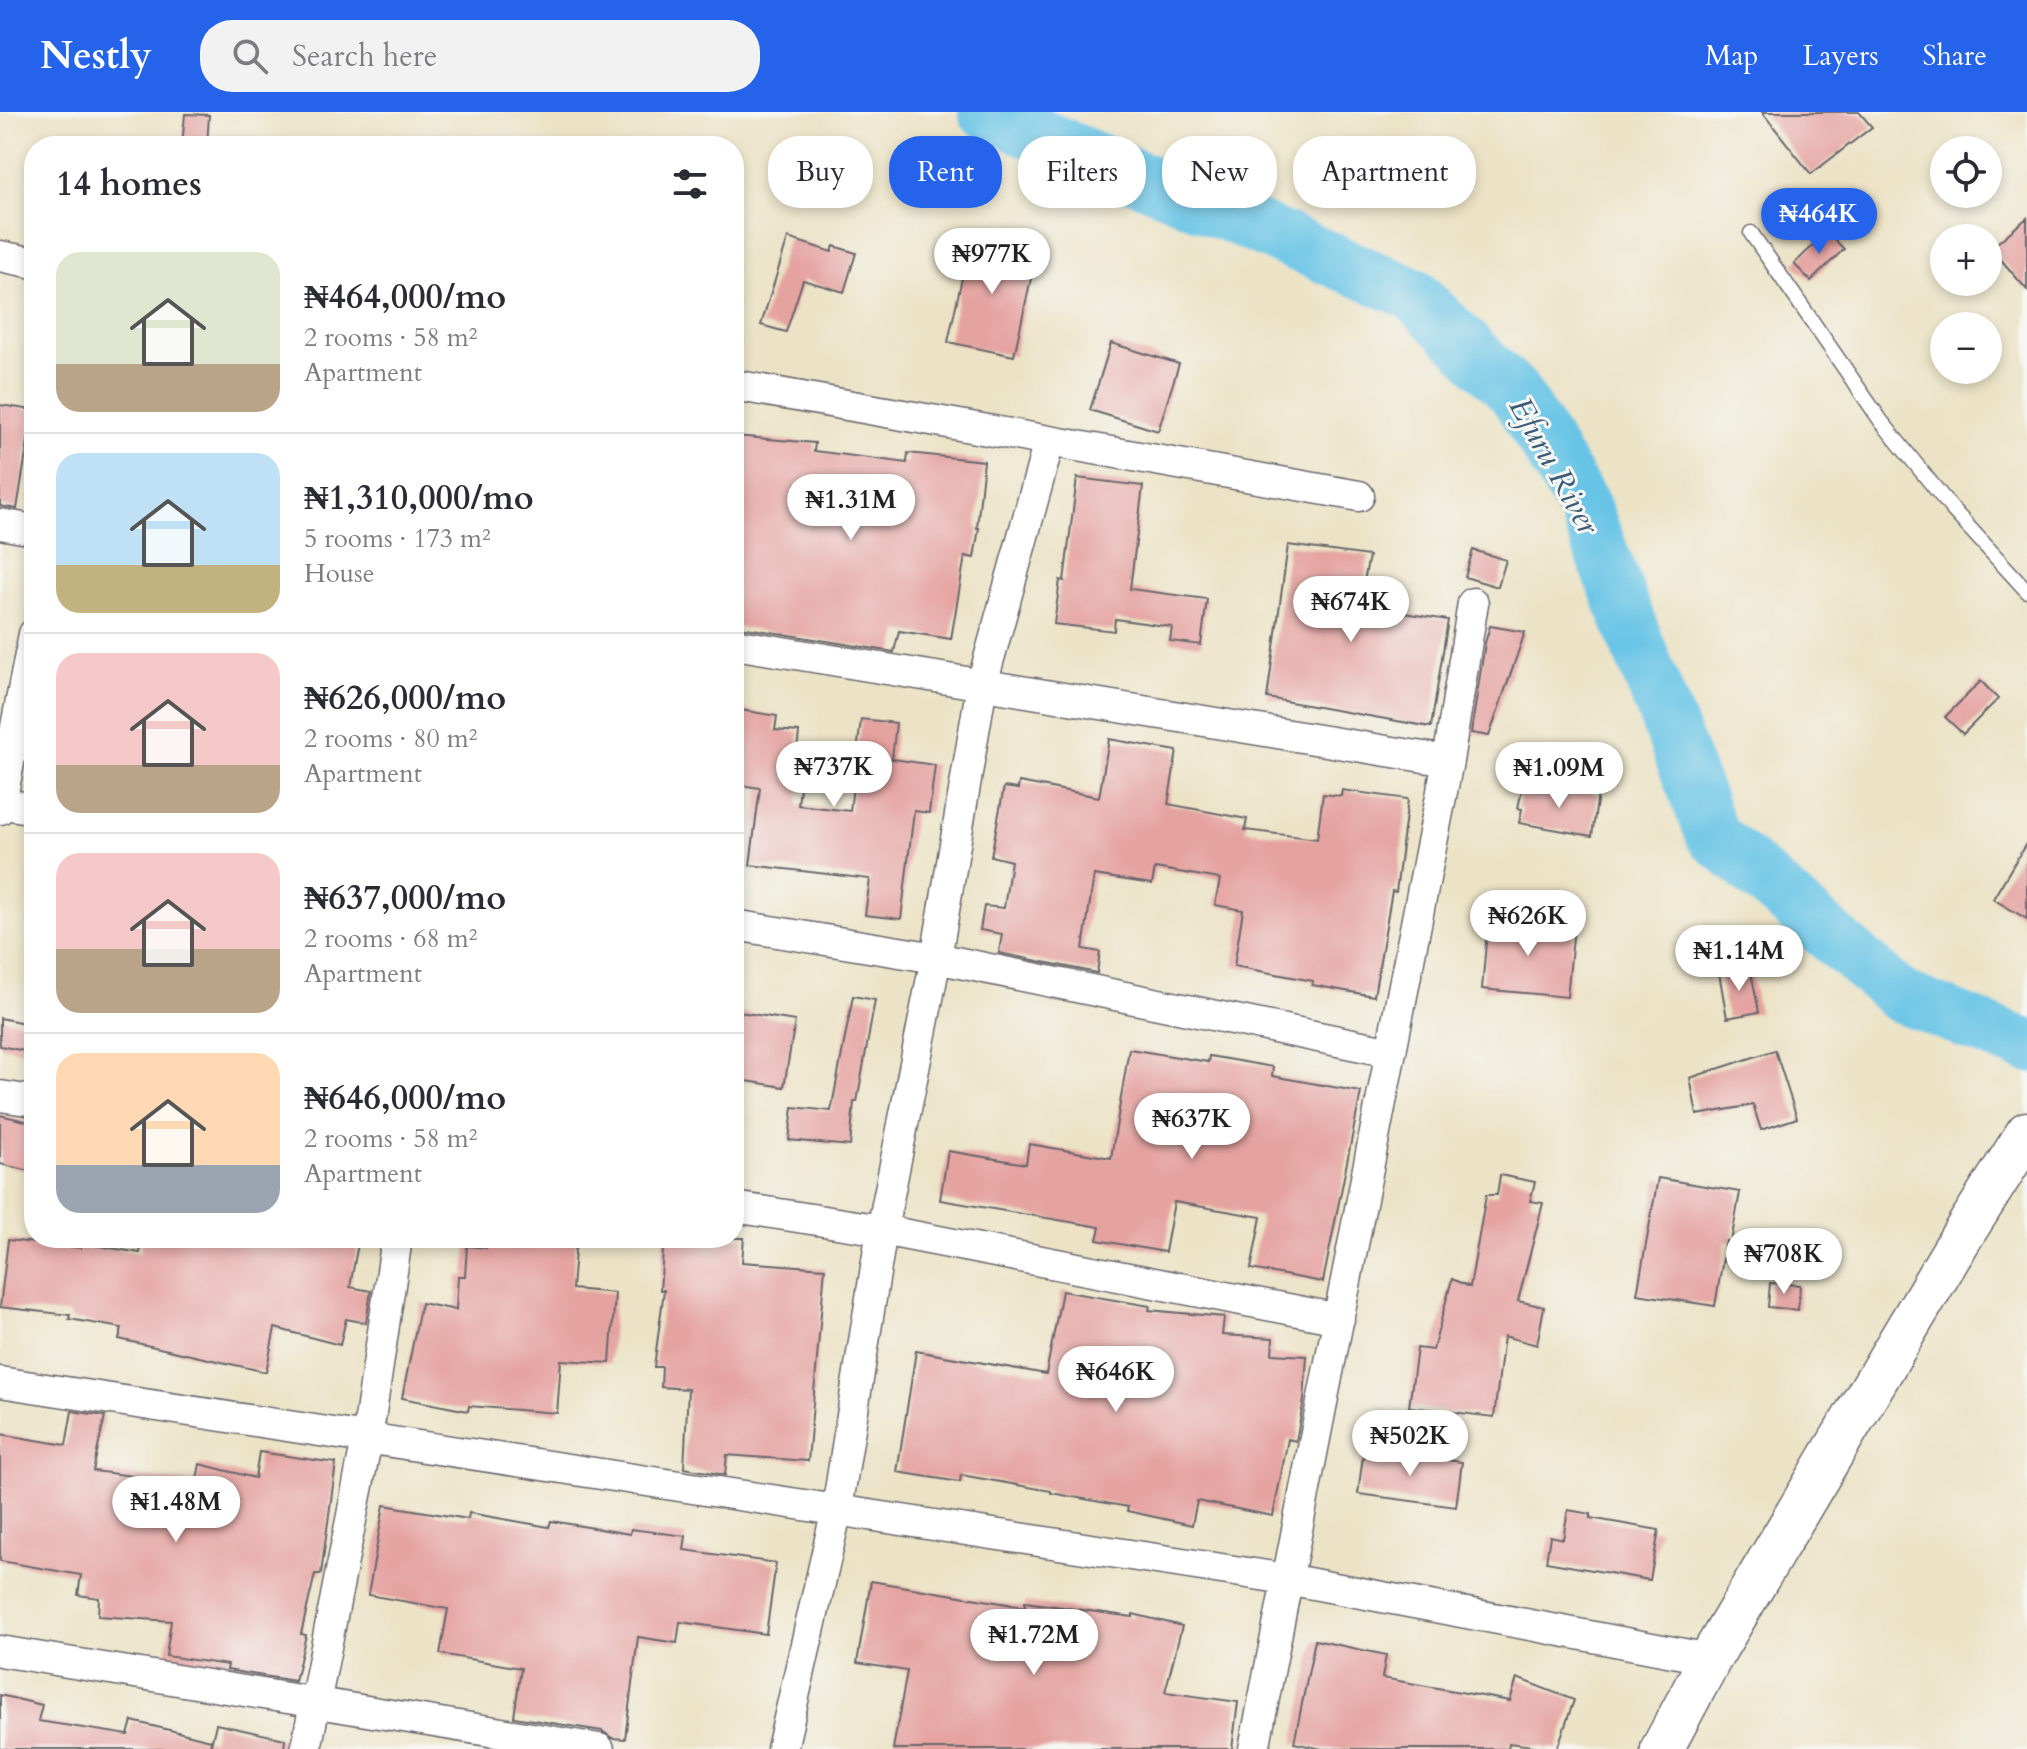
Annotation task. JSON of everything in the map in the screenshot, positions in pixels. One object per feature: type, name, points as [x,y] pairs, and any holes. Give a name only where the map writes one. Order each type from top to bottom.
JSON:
[{"type":"street","points":[[0,256],[24,261]]},
{"type":"street","points":[[744,387],[1359,496]]},
{"type":"street","points":[[782,1749],[837,1509],[882,1230],[936,958],[982,684],[1049,442]]},
{"type":"street","points":[[0,524],[24,528]]},
{"type":"street","points":[[1254,1749],[1448,761],[1473,603]]},
{"type":"street","points":[[744,646],[1448,761]]},
{"type":"street","points":[[24,684],[0,805],[24,808]]},
{"type":"street","points":[[744,927],[936,958],[1391,1052]]},
{"type":"street","points":[[0,1096],[24,1100]]},
{"type":"street","points":[[1662,1749],[1710,1659],[2027,1133]]},
{"type":"street","points":[[744,1209],[882,1230],[1339,1319]]},
{"type":"street","points":[[306,1749],[367,1439],[396,1248]]},
{"type":"street","points":[[0,1382],[1287,1579],[1710,1659]]},
{"type":"street","points":[[0,1651],[599,1749]]},
{"type":"lane","points":[[1751,233],[1881,421],[1952,509],[2027,591]]},
{"type":"building","points":[[1762,112],[1859,112],[1872,127],[1811,174]]},
{"type":"building","points":[[185,114],[209,115],[208,136],[183,136]]},
{"type":"building","points":[[2027,218],[2027,290],[2002,261],[2002,239]]},
{"type":"building","points":[[1827,232],[1844,249],[1811,281],[1794,264]]},
{"type":"building","points":[[971,237],[1037,251],[1014,356],[948,342]]},
{"type":"building","points":[[788,238],[832,252],[834,246],[856,253],[844,292],[803,280],[786,332],[761,325]]},
{"type":"building","points":[[1111,343],[1179,364],[1158,431],[1090,410]]},
{"type":"building","points":[[0,405],[24,409],[24,466],[17,509],[0,506]]},
{"type":"building","points":[[744,437],[815,443],[814,451],[907,463],[908,453],[984,461],[974,558],[965,556],[951,639],[899,631],[894,652],[744,628]]},
{"type":"building","points":[[1077,478],[1143,486],[1130,589],[1207,599],[1201,645],[1170,641],[1172,627],[1115,619],[1114,631],[1054,624],[1060,580],[1064,581]]},
{"type":"building","points":[[1288,545],[1369,556],[1359,606],[1448,620],[1431,727],[1267,698]]},
{"type":"building","points":[[1473,550],[1506,560],[1498,587],[1465,577]]},
{"type":"building","points":[[1490,626],[1525,632],[1489,736],[1471,733]]},
{"type":"building","points":[[1981,681],[1998,699],[1963,734],[1945,717]]},
{"type":"building","points":[[744,711],[777,716],[775,730],[799,732],[795,771],[802,771],[798,805],[850,811],[861,719],[896,723],[892,759],[935,765],[929,813],[914,811],[901,919],[865,915],[870,879],[750,865],[760,788],[744,786]]},
{"type":"building","points":[[1109,739],[1177,751],[1168,804],[1247,819],[1245,830],[1317,839],[1323,794],[1341,796],[1342,790],[1408,799],[1396,892],[1392,891],[1374,996],[1234,966],[1243,910],[1215,905],[1220,879],[1155,868],[1152,884],[1094,875],[1083,949],[1100,952],[1097,973],[999,953],[1002,934],[980,930],[984,906],[1004,908],[1011,861],[991,856],[1004,787],[1018,789],[1019,782],[1099,797]]},
{"type":"building","points":[[1523,785],[1560,793],[1561,788],[1598,794],[1592,836],[1519,823],[1522,809],[1518,808]]},
{"type":"building","points":[[2027,842],[2027,919],[1993,899]]},
{"type":"building","points":[[1488,919],[1574,927],[1567,997],[1482,989]]},
{"type":"building","points":[[1750,967],[1759,1012],[1727,1018],[1719,973]]},
{"type":"building","points":[[853,996],[875,1000],[857,1102],[854,1102],[850,1146],[789,1140],[793,1107],[831,1111]]},
{"type":"building","points":[[744,1013],[795,1021],[784,1087],[744,1081]]},
{"type":"building","points":[[0,1018],[24,1023],[24,1051],[0,1046]]},
{"type":"building","points":[[1129,1049],[1208,1062],[1209,1056],[1273,1067],[1272,1076],[1361,1092],[1323,1282],[1251,1269],[1261,1217],[1174,1202],[1165,1252],[1097,1240],[1100,1227],[940,1200],[948,1151],[1026,1164],[1029,1144],[1111,1158]]},
{"type":"building","points":[[1775,1050],[1797,1118],[1761,1130],[1753,1105],[1697,1115],[1690,1078]]},
{"type":"building","points":[[0,1115],[24,1121],[24,1170],[0,1164]]},
{"type":"building","points":[[1500,1175],[1535,1182],[1530,1201],[1543,1203],[1518,1301],[1544,1307],[1537,1345],[1504,1336],[1494,1417],[1409,1407],[1417,1348],[1433,1350],[1452,1279],[1470,1287],[1486,1195],[1497,1195]]},
{"type":"building","points":[[1658,1178],[1740,1192],[1731,1242],[1726,1241],[1715,1306],[1637,1294]]},
{"type":"building","points":[[8,1240],[24,1242],[24,1248],[111,1248],[140,1253],[141,1248],[357,1248],[350,1287],[371,1291],[366,1323],[346,1319],[340,1345],[275,1328],[266,1372],[119,1339],[122,1328],[69,1319],[70,1315],[0,1307]]},
{"type":"building","points":[[467,1248],[575,1248],[572,1289],[615,1293],[610,1363],[561,1360],[557,1413],[469,1406],[468,1411],[402,1398],[421,1303],[456,1310],[458,1276],[465,1276]]},
{"type":"building","points":[[663,1248],[743,1248],[742,1262],[825,1268],[808,1461],[727,1455],[725,1475],[684,1468],[688,1389],[661,1387],[662,1367],[654,1367],[664,1290],[660,1290]]},
{"type":"building","points":[[1770,1283],[1800,1285],[1798,1310],[1768,1307]]},
{"type":"building","points":[[1062,1291],[1150,1306],[1149,1310],[1224,1317],[1222,1335],[1273,1338],[1272,1354],[1307,1356],[1304,1400],[1296,1441],[1288,1439],[1273,1516],[1197,1501],[1192,1525],[1127,1511],[1128,1507],[1051,1491],[961,1475],[960,1482],[897,1472],[916,1351],[1046,1374]]},
{"type":"building","points":[[72,1411],[105,1416],[93,1471],[196,1484],[200,1464],[255,1478],[259,1452],[336,1463],[321,1574],[315,1574],[301,1634],[306,1635],[295,1681],[227,1670],[228,1665],[166,1656],[171,1621],[98,1616],[99,1598],[78,1595],[81,1575],[0,1561],[0,1434],[66,1445]]},
{"type":"building","points":[[1364,1448],[1462,1462],[1456,1507],[1358,1494]]},
{"type":"building","points":[[384,1505],[468,1519],[469,1513],[549,1527],[551,1521],[630,1534],[631,1529],[686,1536],[684,1550],[776,1563],[766,1634],[680,1622],[677,1643],[638,1637],[625,1739],[612,1738],[602,1731],[514,1717],[521,1668],[440,1654],[448,1609],[368,1595]]},
{"type":"building","points":[[1568,1510],[1591,1514],[1590,1518],[1659,1530],[1650,1580],[1546,1562],[1550,1536],[1563,1539]]},
{"type":"building","points":[[871,1581],[1025,1607],[1025,1602],[1133,1617],[1133,1614],[1182,1626],[1165,1692],[1238,1702],[1232,1749],[893,1749],[907,1671],[857,1663]]},
{"type":"building","points":[[1315,1640],[1386,1655],[1382,1678],[1510,1701],[1517,1678],[1574,1700],[1557,1749],[1509,1743],[1508,1749],[1322,1749],[1294,1743]]},
{"type":"building","points":[[0,1695],[42,1705],[38,1721],[128,1735],[132,1721],[211,1740],[210,1749],[0,1749]]},
{"type":"building","points":[[216,1724],[285,1739],[284,1749],[210,1749]]},
{"type":"waterway","name":"Efuru River","points":[[985,112],[1413,294],[1514,392],[1584,507],[1712,835],[1900,996],[2027,1046]]}]
